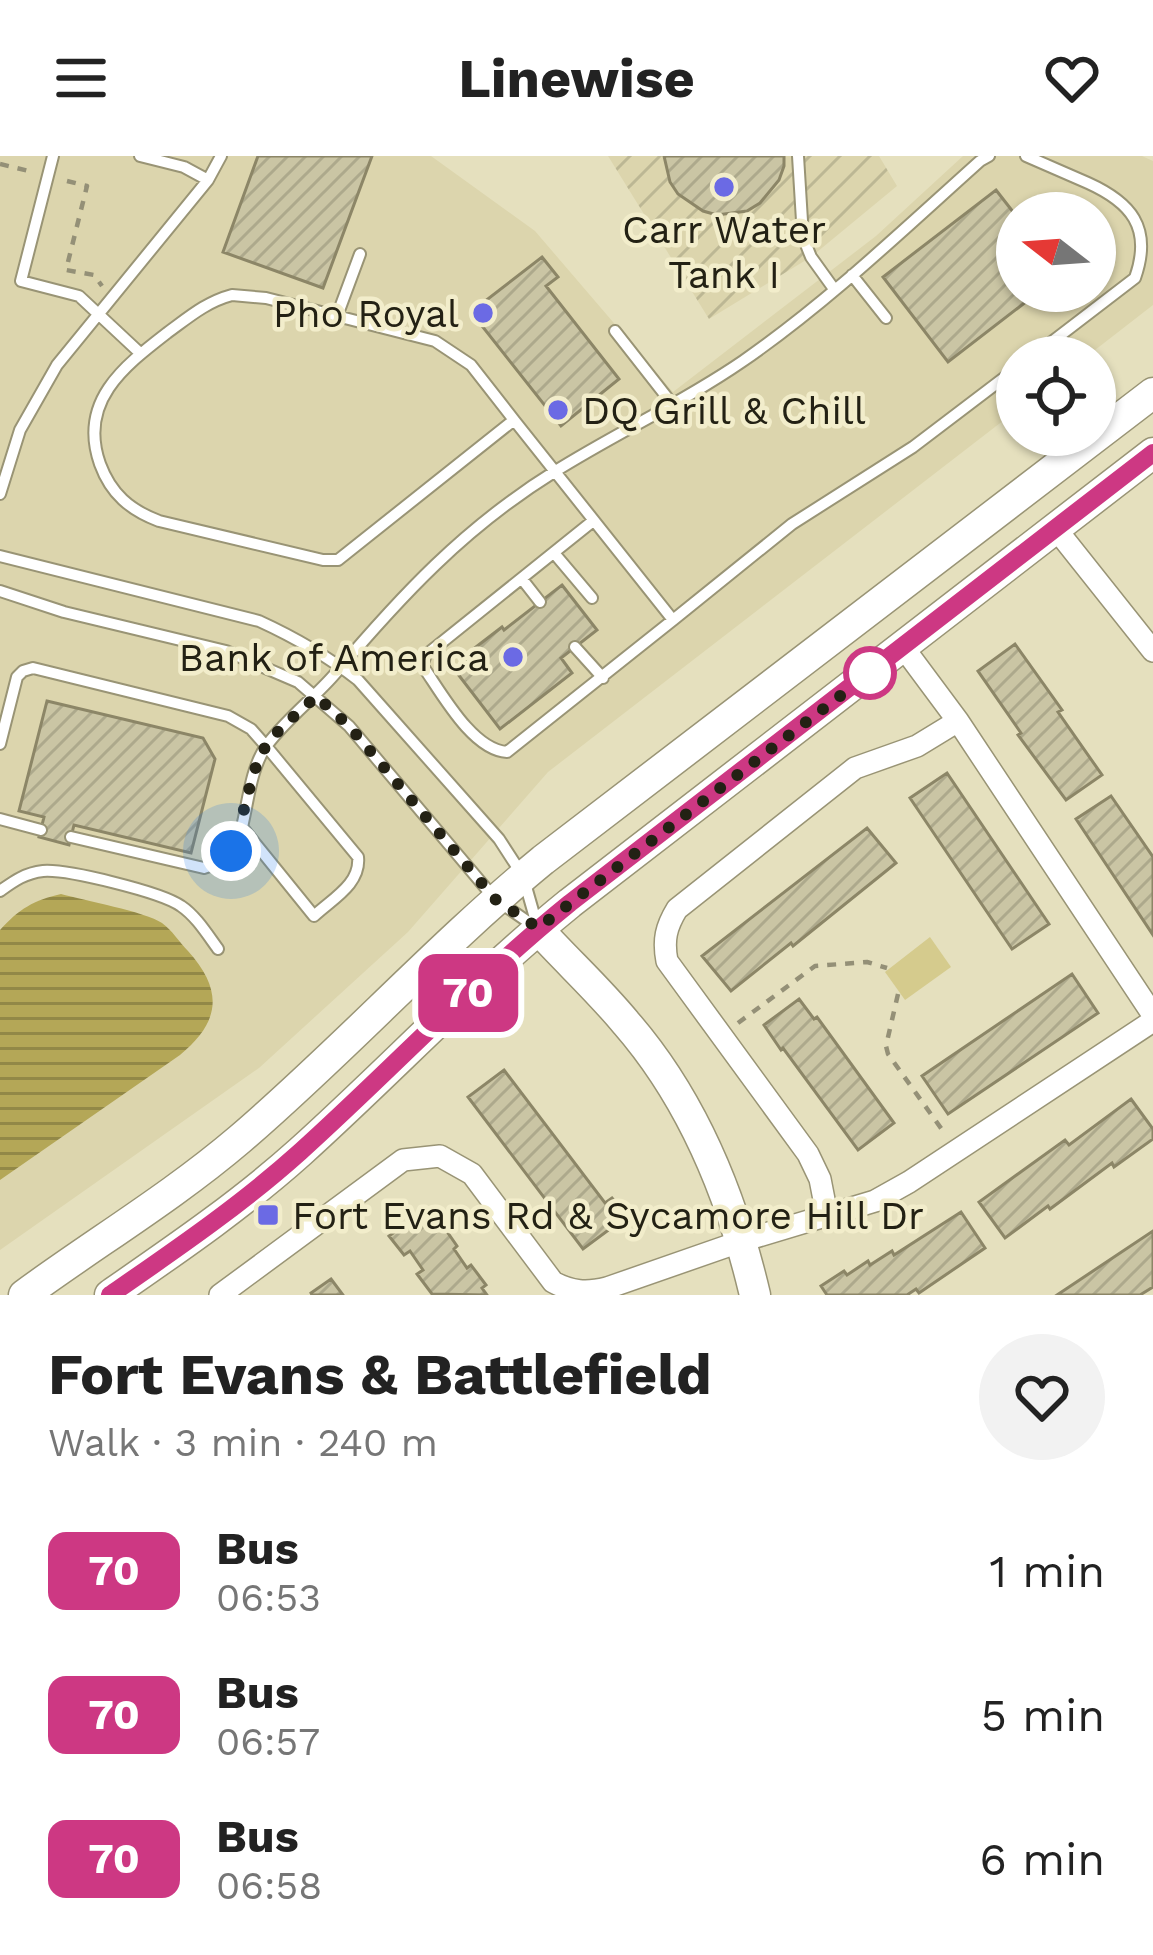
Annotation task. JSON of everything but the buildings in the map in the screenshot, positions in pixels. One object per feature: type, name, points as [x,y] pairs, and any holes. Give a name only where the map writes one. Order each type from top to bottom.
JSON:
[{"type":"main road","points":[[24,1295],[239,1140],[523,876],[1153,393]]},
{"type":"main road","points":[[110,1295],[284,1166],[538,928],[1153,453]]},
{"type":"main road","points":[[538,928],[626,1023],[671,1085],[714,1165],[742,1241],[755,1295]]},
{"type":"street","points":[[1056,529],[1153,651]]},
{"type":"street","points":[[220,1295],[387,1171],[419,1156],[440,1156],[472,1174],[553,1282],[587,1293],[607,1288],[875,1201],[1153,1018],[958,721],[903,647]]},
{"type":"street","points":[[827,1215],[820,1179],[808,1154],[667,962],[667,926],[677,909],[855,768],[917,746],[958,721]]},
{"type":"lane","points":[[53,156],[21,280],[80,296],[140,353]]},
{"type":"lane","points":[[140,156],[184,167],[208,180]]},
{"type":"lane","points":[[0,494],[31,407],[57,365],[208,180],[221,156]]},
{"type":"lane","points":[[798,156],[803,237],[834,289]]},
{"type":"lane","points":[[71,837],[204,868],[213,866],[231,851],[242,827],[266,746],[316,696],[387,611],[452,548],[554,472],[673,406],[748,357],[989,156]]},
{"type":"lane","points":[[1026,156],[1128,202],[1145,218],[1152,233],[1148,264],[1136,278],[1060,336]]},
{"type":"lane","points":[[337,316],[361,254]]},
{"type":"lane","points":[[852,274],[886,318]]},
{"type":"lane","points":[[514,420],[338,560],[322,560],[135,512],[115,493],[95,451],[97,410],[109,384],[140,353],[209,301],[232,295],[266,298],[435,341],[471,365],[673,620]]},
{"type":"lane","points":[[615,331],[673,406]]},
{"type":"lane","points":[[592,521],[426,655],[422,665],[461,720],[496,751],[507,752],[792,524],[913,447],[996,384]]},
{"type":"lane","points":[[554,553],[592,598]]},
{"type":"lane","points":[[0,556],[259,620],[341,667],[499,839],[523,876],[538,928]]},
{"type":"lane","points":[[522,578],[540,602]]},
{"type":"lane","points":[[0,591],[64,612],[226,651],[298,682],[349,726],[495,899],[538,928]]},
{"type":"lane","points":[[575,647],[603,678]]},
{"type":"lane","points":[[0,745],[17,677],[34,668],[228,716],[251,729],[266,746],[358,857],[359,870],[314,916],[242,827]]},
{"type":"lane","points":[[0,819],[40,830]]},
{"type":"lane","points":[[0,891],[21,876],[45,871],[92,878],[174,901],[189,912],[218,949]]},
{"type":"path","points":[[0,164],[87,186],[66,270],[94,275],[112,296]]},
{"type":"path","points":[[721,1036],[815,966],[867,962],[887,968]]},
{"type":"path","points":[[898,994],[888,1054],[956,1151]]},
{"type":"shaded area","points":[[0,156],[431,156],[535,231],[673,392],[876,236],[963,156],[1142,156],[1153,161],[1153,305],[1113,336],[996,336],[996,426],[548,772],[408,932],[259,1068],[0,1250]]},
{"type":"shaded area","points":[[608,156],[879,156],[897,186],[811,257],[709,319]]},
{"type":"shaded area","points":[[61,894],[162,923],[208,979],[213,1006],[203,1030],[180,1055],[0,1180],[0,930],[28,906]]},
{"type":"shaded area","points":[[930,937],[951,967],[905,1000],[885,972]]},
{"type":"bus line","name":"70","points":[[110,1295],[216,1220],[301,1151],[509,954],[570,903],[1153,453]]},
{"type":"place","name":"Carr Water Tank I","points":[[724,187]]},
{"type":"place","name":"Pho Royal","points":[[483,313]]},
{"type":"place","name":"DQ Grill & Chill","points":[[558,410]]},
{"type":"place","name":"Bank of America","points":[[513,657]]},
{"type":"place","name":"Fort Evans Rd & Sycamore Hill Dr","points":[[268,1215]]},
{"type":"route","points":[[231,851],[266,746],[316,696],[349,726],[495,899],[538,928],[870,673]]}]
